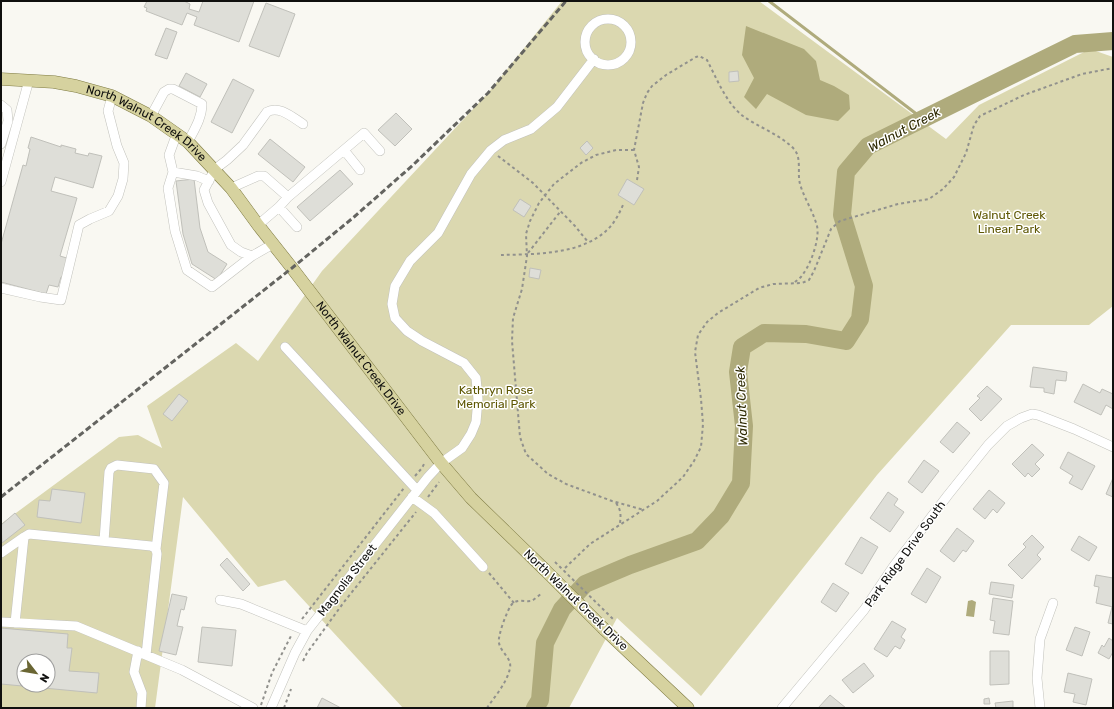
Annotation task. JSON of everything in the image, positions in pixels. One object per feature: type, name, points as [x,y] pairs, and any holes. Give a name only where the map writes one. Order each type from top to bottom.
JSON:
[{"type":"main road","name":"North Walnut Creek Drive","points":[[1,79],[68,84],[112,96],[151,116],[188,142],[231,188],[440,463],[471,498],[604,629],[688,708]]},
{"type":"street","points":[[611,19],[625,26],[631,40],[628,54],[623,60],[610,65],[603,64],[594,59],[587,50],[585,44],[586,36],[590,28],[603,20],[611,19]]},
{"type":"street","name":"Magnolia Street","points":[[271,708],[295,653],[307,631],[440,463],[462,448],[471,434],[476,422],[478,399],[476,378],[464,363],[422,341],[407,331],[395,318],[392,304],[395,286],[410,261],[438,233],[471,174],[491,150],[504,140],[531,129],[557,107],[594,59]]},
{"type":"street","points":[[1,182],[29,80]]},
{"type":"street","points":[[151,116],[164,92],[168,89],[173,89],[202,104],[202,109],[197,124],[188,142]]},
{"type":"street","points":[[1,288],[61,300],[79,225],[109,211],[118,196],[123,178],[124,163],[116,146],[108,111],[112,96]]},
{"type":"street","points":[[1,104],[7,110],[8,121],[1,144]]},
{"type":"street","points":[[252,256],[241,252],[231,245],[208,203],[204,190],[208,180],[215,170],[243,145],[267,112],[272,109],[279,109],[303,124]]},
{"type":"street","points":[[177,133],[168,155],[173,172],[168,188],[175,231],[187,270],[212,287],[252,256],[273,244]]},
{"type":"street","points":[[258,225],[288,197],[364,133],[380,151]]},
{"type":"street","points":[[344,150],[360,170]]},
{"type":"street","points":[[173,172],[197,176],[208,180]]},
{"type":"street","points":[[231,188],[258,176],[264,176],[288,197]]},
{"type":"street","points":[[279,207],[297,227]]},
{"type":"street","points":[[285,347],[415,494],[422,504],[434,513],[483,567]]},
{"type":"street","name":"Park Ridge Drive South","points":[[782,708],[864,610],[893,567],[988,445],[1007,426],[1032,414],[1038,415],[1074,429],[1113,447]]},
{"type":"street","points":[[104,542],[109,472],[111,468],[117,465],[154,469],[164,483],[156,549],[158,554],[146,655]]},
{"type":"street","points":[[1,553],[29,534],[151,546],[156,549]]},
{"type":"street","points":[[15,623],[24,537]]},
{"type":"street","points":[[220,600],[240,604],[307,631]]},
{"type":"street","points":[[1040,708],[1038,678],[1040,639],[1053,603]]},
{"type":"street","points":[[1,622],[76,626],[182,670],[253,708]]},
{"type":"street","points":[[138,651],[134,672],[142,693],[141,708]]},
{"type":"path","points":[[637,180],[639,167],[634,150],[643,103],[647,93],[652,86],[666,75],[696,57],[699,56],[707,60],[728,100],[736,110],[779,137],[794,148],[798,155],[800,186],[817,226],[818,236],[810,263],[803,275],[794,283]]},
{"type":"path","points":[[565,568],[590,544],[657,501],[683,477],[694,461],[701,447],[703,424],[695,352],[698,335],[707,322],[759,288],[773,284],[802,283],[810,280],[831,229],[840,221],[898,204],[929,199],[943,189],[954,177],[966,153],[974,125],[980,116],[1024,95],[1082,74],[1113,68]]},
{"type":"path","points":[[491,150],[533,183],[575,226],[588,242]]},
{"type":"path","points":[[634,150],[616,150],[596,155],[581,163],[554,184],[545,196],[530,221],[526,234],[527,254],[522,290],[513,318],[512,341],[520,437],[526,454],[548,474],[566,484],[615,502],[644,510]]},
{"type":"path","points":[[501,255],[556,252],[594,240],[608,230],[623,205]]},
{"type":"path","points":[[527,254],[560,212]]},
{"type":"path","points":[[301,664],[307,653],[344,602],[439,482]]},
{"type":"path","points":[[615,502],[621,515],[620,524]]},
{"type":"path","points":[[555,562],[613,619]]},
{"type":"path","points":[[483,567],[514,603]]},
{"type":"path","points":[[487,708],[510,668],[510,661],[499,644],[499,636],[507,613],[512,604],[519,601],[531,601],[541,594]]},
{"type":"path","points":[[284,708],[292,685]]},
{"type":"green space","name":"Kathryn Rose Memorial Park","points":[[562,1],[759,1],[946,139],[979,105],[1090,49],[1113,57],[1113,306],[1089,325],[1011,325],[877,475],[701,696],[617,618],[569,708],[403,708],[285,580],[258,587],[183,497],[155,708],[1,708],[1,524],[119,437],[138,435],[162,448],[147,406],[236,343],[258,361],[322,271],[488,93]]},
{"type":"shaded area","points":[[746,26],[804,49],[816,61],[820,80],[849,95],[850,109],[838,121],[806,115],[767,94],[756,109],[744,97],[754,78],[742,55]]},
{"type":"shaded area","points":[[972,600],[976,602],[974,617],[966,616],[968,601]]},
{"type":"building","points":[[147,1],[184,1],[190,4],[189,9],[199,12],[203,1],[254,1],[239,42],[194,25],[197,17],[187,13],[182,25],[146,11],[147,8],[144,7]]},
{"type":"building","points":[[266,3],[295,14],[279,57],[249,46]]},
{"type":"building","points":[[166,28],[177,32],[167,59],[155,55]]},
{"type":"building","points":[[738,71],[739,81],[729,82],[729,72]]},
{"type":"building","points":[[186,73],[207,84],[200,97],[179,86]]},
{"type":"building","points":[[233,79],[254,90],[232,133],[211,122]]},
{"type":"building","points":[[396,113],[412,129],[395,146],[378,130]]},
{"type":"building","points":[[31,137],[61,147],[61,145],[76,149],[75,153],[88,156],[89,153],[102,156],[93,188],[55,177],[51,191],[77,198],[60,256],[70,259],[65,278],[61,277],[58,287],[49,285],[46,294],[1,282],[1,244],[23,165],[26,166]]},
{"type":"building","points":[[270,139],[305,167],[293,182],[258,154]]},
{"type":"building","points":[[587,141],[593,148],[586,155],[580,148]]},
{"type":"building","points":[[340,170],[353,184],[310,221],[297,207]]},
{"type":"building","points":[[194,179],[200,228],[208,252],[227,264],[217,280],[192,264],[183,234],[176,181]]},
{"type":"building","points":[[627,179],[644,189],[634,205],[618,195]]},
{"type":"building","points":[[520,199],[531,206],[524,217],[513,210]]},
{"type":"building","points":[[530,268],[541,270],[539,279],[529,277]]},
{"type":"building","points":[[1033,367],[1067,372],[1066,381],[1056,380],[1054,394],[1044,392],[1044,388],[1030,387]]},
{"type":"building","points":[[1083,384],[1100,393],[1102,389],[1113,394],[1113,409],[1106,405],[1101,415],[1074,402]]},
{"type":"building","points":[[987,386],[1002,399],[981,421],[969,409],[980,398],[977,396]]},
{"type":"building","points":[[179,394],[188,401],[172,421],[163,414]]},
{"type":"building","points":[[957,422],[970,433],[953,453],[940,442]]},
{"type":"building","points":[[1032,444],[1044,455],[1035,464],[1040,469],[1032,477],[1028,473],[1025,477],[1012,464]]},
{"type":"building","points":[[1068,452],[1095,466],[1082,490],[1069,483],[1073,476],[1060,468]]},
{"type":"building","points":[[924,460],[939,471],[922,493],[908,482]]},
{"type":"building","points":[[1113,478],[1113,497],[1106,494]]},
{"type":"building","points":[[52,489],[85,493],[81,523],[37,517],[39,500],[50,501]]},
{"type":"building","points":[[989,490],[1005,503],[997,513],[993,509],[985,519],[973,509]]},
{"type":"building","points":[[888,492],[898,499],[894,505],[904,512],[890,532],[870,518]]},
{"type":"building","points":[[15,513],[25,525],[2,543],[1,525]]},
{"type":"building","points":[[957,528],[974,541],[966,552],[963,550],[954,562],[940,551]]},
{"type":"building","points":[[1032,535],[1044,547],[1037,555],[1041,559],[1022,579],[1008,565],[1026,547],[1023,544]]},
{"type":"building","points":[[1079,536],[1097,547],[1089,561],[1071,550]]},
{"type":"building","points":[[861,537],[878,547],[862,574],[845,564]]},
{"type":"building","points":[[227,558],[250,584],[243,591],[220,565]]},
{"type":"building","points":[[927,568],[941,577],[926,603],[911,594]]},
{"type":"building","points":[[1096,575],[1113,578],[1113,607],[1096,603],[1099,587],[1094,586]]},
{"type":"building","points":[[991,582],[1014,585],[1012,598],[989,594]]},
{"type":"building","points":[[833,583],[849,593],[836,612],[821,602]]},
{"type":"building","points":[[172,594],[187,597],[184,610],[181,609],[177,626],[183,627],[176,655],[159,651]]},
{"type":"building","points":[[993,598],[1013,601],[1009,635],[993,633],[995,621],[990,620]]},
{"type":"building","points":[[1113,607],[1113,624],[1108,623]]},
{"type":"building","points":[[892,621],[906,629],[901,637],[905,640],[900,649],[895,646],[887,657],[874,649]]},
{"type":"building","points":[[202,627],[236,630],[232,666],[198,662]]},
{"type":"building","points":[[1075,627],[1090,632],[1082,656],[1066,650]]},
{"type":"building","points":[[1,628],[68,634],[67,648],[72,648],[69,671],[99,673],[97,693],[56,689],[56,653],[16,653],[16,685],[1,684]]},
{"type":"building","points":[[1109,638],[1113,641],[1113,652],[1109,659],[1098,653],[1102,645],[1104,647]]},
{"type":"building","points":[[990,651],[1009,651],[1009,684],[990,685]]},
{"type":"building","points":[[864,663],[874,676],[853,693],[842,680]]},
{"type":"building","points":[[1068,673],[1092,679],[1086,705],[1073,702],[1075,694],[1064,692]]},
{"type":"building","points":[[830,695],[846,708],[818,708]]},
{"type":"building","points":[[322,698],[341,708],[317,708]]},
{"type":"building","points":[[989,698],[990,704],[984,704],[984,699]]},
{"type":"building","points":[[1013,701],[1013,708],[996,708],[995,703]]},
{"type":"waterway","points":[[769,1],[923,119]]},
{"type":"waterway","name":"Walnut Creek","points":[[535,708],[540,700],[545,643],[562,609],[585,584],[630,565],[697,541],[721,516],[741,483],[744,426],[738,372],[742,347],[764,333],[806,334],[846,341],[860,319],[864,286],[842,215],[846,172],[868,146],[1075,44],[1113,41]]},
{"type":"railway","points":[[1,497],[292,268],[354,217],[413,165],[488,93],[566,1]]},
{"type":"park label","name":"Walnut Creek Linear Park","points":[[1009,222]]}]
